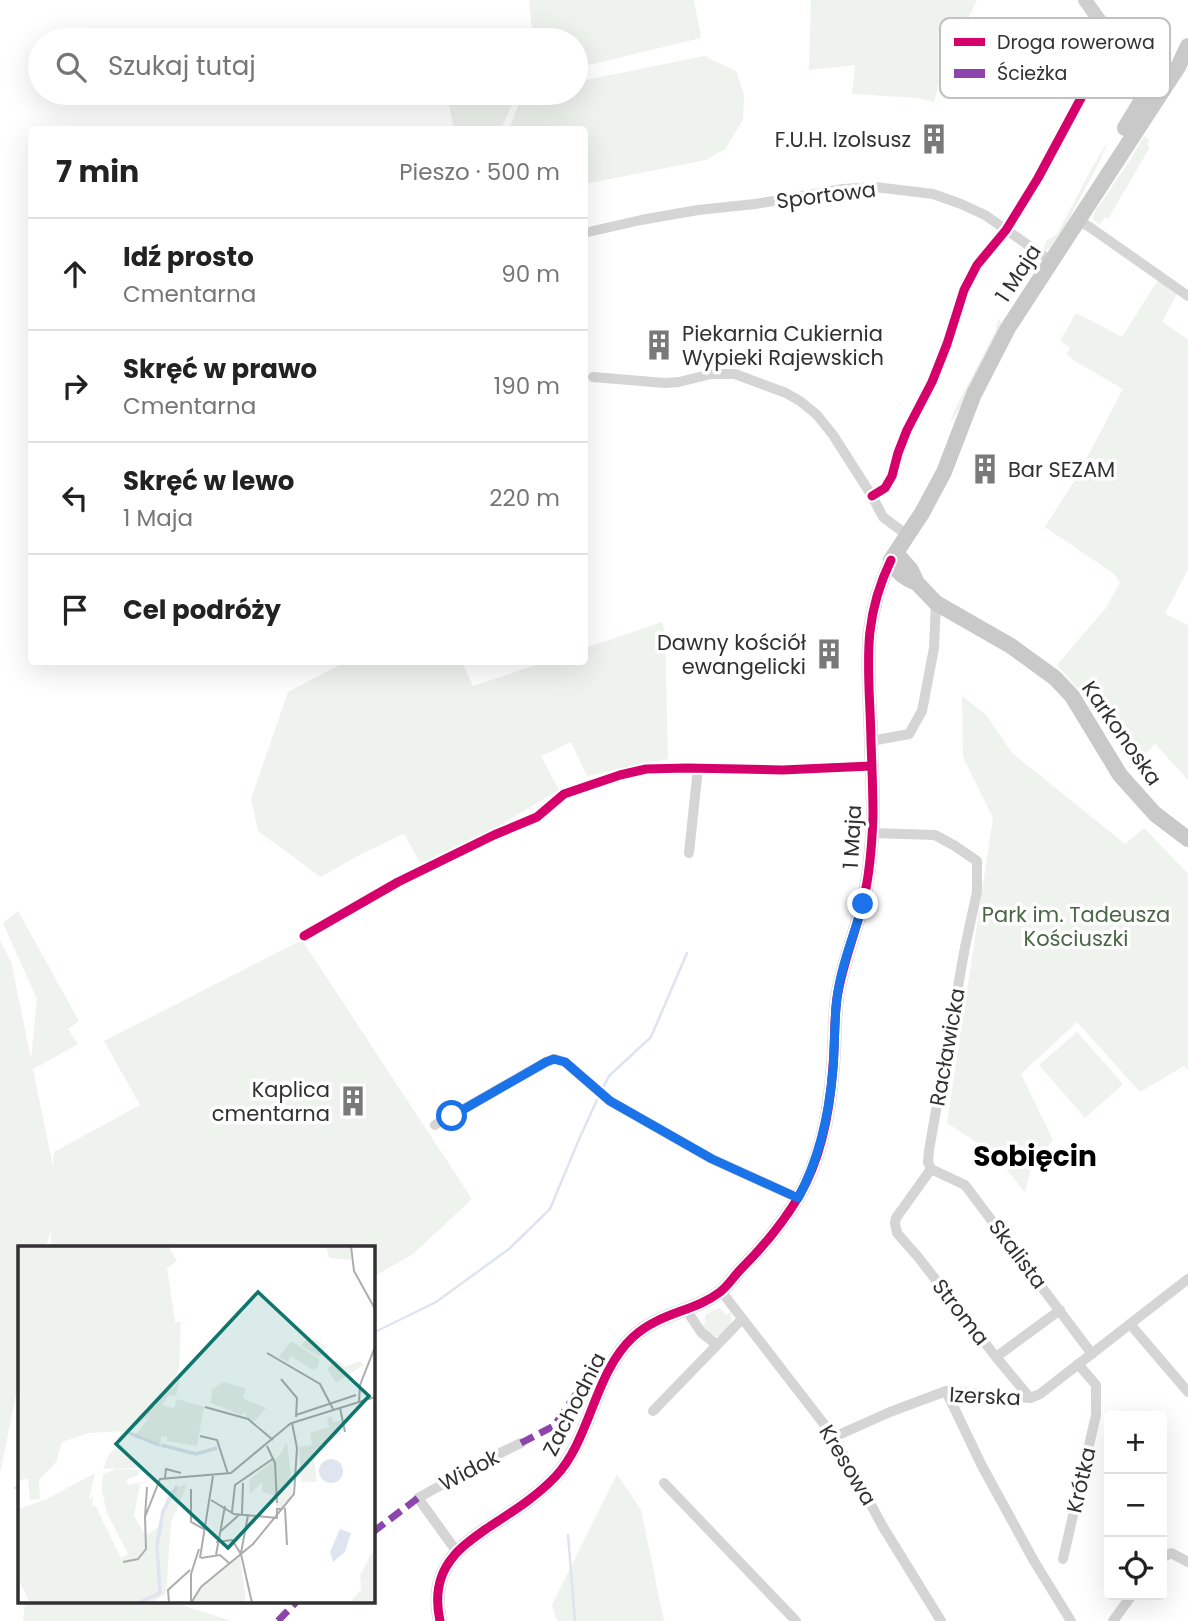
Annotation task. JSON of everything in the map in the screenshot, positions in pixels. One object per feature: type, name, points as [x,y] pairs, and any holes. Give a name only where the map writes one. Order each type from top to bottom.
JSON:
[{"type":"main road","name":"1 Maja","points":[[1171,62],[1188,43]]},
{"type":"main road","name":"1 Maja","points":[[1170,75],[1178,67],[1188,43]]},
{"type":"main road","name":"1 Maja","points":[[894,556],[944,472],[974,394],[1008,328],[1077,219],[1096,194],[1152,98]]},
{"type":"main road","name":"Karkonoska","points":[[894,556],[911,570],[911,581],[936,603],[1011,646],[1055,678],[1073,696],[1120,775],[1155,814],[1188,839]]},
{"type":"street","points":[[1085,0],[1099,18]]},
{"type":"street","points":[[872,496],[885,488],[892,477],[907,430],[932,382],[947,344],[964,289],[977,265],[1006,230],[1081,98]]},
{"type":"street","name":"Sportowa","points":[[588,232],[698,210],[755,204],[843,189],[875,187],[933,194],[961,204],[985,215],[1051,261]]},
{"type":"street","points":[[1077,219],[1188,296]]},
{"type":"street","points":[[593,377],[665,383],[711,374],[735,374],[770,386],[800,401],[817,415],[833,435],[883,517],[906,535]]},
{"type":"street","name":"1 Maja","points":[[721,1291],[779,1227],[798,1198],[814,1166],[826,1122],[833,1069],[837,997],[863,904],[871,861],[869,633],[875,599],[894,556]]},
{"type":"street","points":[[881,584],[889,580],[911,581]]},
{"type":"street","points":[[872,741],[908,734],[922,711],[934,648],[936,603]]},
{"type":"street","points":[[303,936],[398,882],[537,817],[564,794],[620,775],[646,769],[803,770],[871,766]]},
{"type":"street","points":[[689,853],[698,768]]},
{"type":"street","name":"Racławicka","points":[[872,833],[934,835],[977,861],[977,892],[929,1150],[928,1162],[931,1169]]},
{"type":"street","points":[[435,1125],[554,1059],[565,1062],[610,1101],[712,1159],[798,1198]]},
{"type":"street","name":"Stroma","points":[[931,1169],[896,1218],[897,1233],[1030,1398]]},
{"type":"street","name":"Skalista","points":[[931,1169],[965,1185],[1092,1354]]},
{"type":"street","name":"Izerska","points":[[834,1437],[946,1391],[1030,1398],[1040,1394],[1188,1279]]},
{"type":"street","name":"Zachodnia","points":[[440,1621],[438,1587],[444,1569],[457,1552],[534,1496],[559,1473],[569,1458],[599,1390],[632,1338],[666,1315],[721,1291]]},
{"type":"street","name":"Kresowa","points":[[721,1291],[834,1437],[941,1621]]},
{"type":"street","points":[[685,1308],[701,1332],[717,1345]]},
{"type":"street","points":[[996,1357],[1060,1310]]},
{"type":"street","points":[[653,1411],[742,1319]]},
{"type":"street","points":[[1130,1324],[1188,1392]]},
{"type":"street","name":"Krótka","points":[[1063,1559],[1096,1415],[1096,1385],[1078,1364]]},
{"type":"street","points":[[946,1391],[982,1466],[1027,1549],[1071,1621]]},
{"type":"street","name":"Widok","points":[[457,1552],[418,1498],[521,1443]]},
{"type":"street","points":[[664,1483],[796,1621]]},
{"type":"street","points":[[1167,1555],[1171,1553],[1188,1562]]},
{"type":"street","points":[[1113,1621],[1128,1600]]},
{"type":"green space","points":[[529,0],[694,0],[701,38],[588,65],[588,28],[532,28]]},
{"type":"green space","points":[[811,0],[977,0],[968,18],[940,18],[940,79],[934,102],[918,98],[852,94],[855,65],[809,70]]},
{"type":"green space","points":[[704,56],[736,71],[744,95],[743,120],[725,149],[706,160],[588,183],[588,126],[510,126],[519,105],[588,105],[588,80]]},
{"type":"green space","points":[[449,105],[512,105],[503,126],[453,126]]},
{"type":"green space","points":[[1144,136],[1149,139],[1150,147],[1108,219],[1105,217],[1098,224],[1093,219],[1094,213]]},
{"type":"green space","points":[[1108,141],[1053,248],[1043,251],[1046,241],[1057,234]]},
{"type":"green space","points":[[1158,280],[1177,294],[1162,322],[1188,339],[1188,569],[1165,614],[1188,625],[1188,780],[1155,744],[1135,764],[1097,711],[1057,665],[1106,608],[1120,582],[1113,573],[1045,527],[1078,475],[1123,389],[1073,360],[1067,354],[1070,347],[1060,341],[1076,313],[1122,337]]},
{"type":"green space","points":[[999,318],[1002,325],[950,424],[954,411],[995,332]]},
{"type":"green space","points":[[662,622],[665,633],[668,759],[587,776],[571,742],[541,756],[559,790],[500,825],[421,864],[404,834],[321,877],[258,831],[251,799],[288,692],[339,665],[463,665],[473,686],[536,665],[588,665],[588,647]]},
{"type":"green space","name":"Park im. Tadeusza Kościuszki","points":[[962,696],[986,715],[1012,753],[1125,844],[1144,828],[1188,874],[1188,1070],[1184,1066],[1140,1092],[1077,1022],[1021,1074],[1053,1140],[1031,1168],[1025,1193],[996,1155],[947,1123],[993,818],[963,757]]},
{"type":"green space","points":[[18,911],[79,1021],[68,1029],[78,1044],[33,1069],[53,1167],[54,1152],[140,1105],[104,1041],[302,940],[472,1199],[413,1254],[374,1276],[374,1246],[51,1246],[51,1229],[47,1246],[18,1246],[18,1385],[0,1474],[0,941],[11,961],[31,1059],[37,999],[3,923]]},
{"type":"green space","points":[[1077,1032],[1123,1084],[1085,1118],[1039,1065]]},
{"type":"green space","points":[[720,1308],[726,1315],[731,1312],[730,1325],[724,1333],[711,1335],[701,1327],[705,1323],[705,1315]]},
{"type":"green space","points":[[617,1474],[641,1510],[664,1621],[557,1621],[552,1605]]},
{"type":"green space","points":[[25,1604],[179,1604],[231,1621],[23,1621]]},
{"type":"waterway","points":[[604,1086],[609,1076],[651,1037],[687,953]]},
{"type":"waterway","points":[[374,1333],[436,1302],[509,1249],[550,1209],[597,1100]]},
{"type":"waterway","points":[[568,1535],[575,1621]]},
{"type":"marked path","points":[[521,1443],[554,1426],[585,1381],[599,1370]]},
{"type":"marked path","points":[[374,1531],[418,1498]]},
{"type":"marked path","points":[[278,1621],[294,1604]]},
{"type":"cycle path","points":[[872,496],[885,488],[892,476],[907,430],[932,382],[964,290],[977,265],[1006,230],[1038,178],[1081,98]]},
{"type":"cycle path","points":[[440,1621],[439,1588],[448,1564],[468,1542],[531,1498],[555,1477],[577,1444],[609,1369],[620,1352],[633,1337],[654,1322],[710,1299],[723,1290],[779,1225],[799,1196],[814,1166],[830,1100],[839,986],[863,902],[869,870],[873,816],[868,671],[870,628],[881,584],[891,560]]},
{"type":"cycle path","points":[[304,936],[398,882],[537,817],[564,794],[620,775],[646,769],[782,770],[871,766]]},
{"type":"place","name":"F.U.H. Izolsusz","points":[[934,139]]},
{"type":"place","name":"Piekarnia Cukiernia Wypieki Rajewskich","points":[[659,345]]},
{"type":"place","name":"Bar SEZAM","points":[[985,469]]},
{"type":"place","name":"Dawny kościół ewangelicki","points":[[829,654]]},
{"type":"place","name":"Kaplica cmentarna","points":[[353,1101]]},
{"type":"district","name":"Sobięcin","points":[[1035,1156]]},
{"type":"route","points":[[452,1116],[554,1059],[565,1062],[610,1101],[712,1159],[798,1198],[814,1166],[828,1114],[837,997],[863,904]]}]
